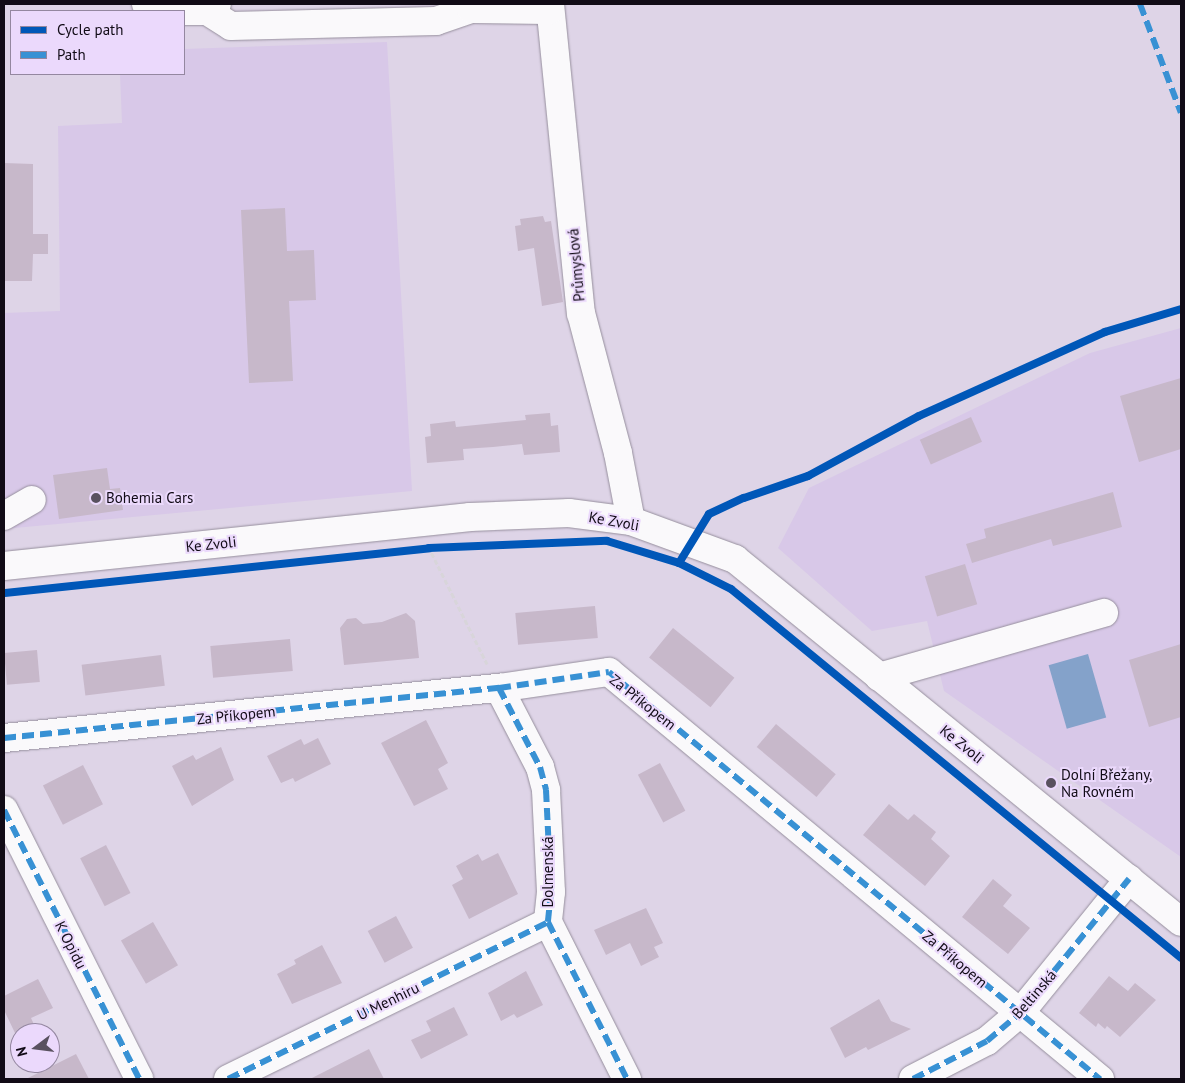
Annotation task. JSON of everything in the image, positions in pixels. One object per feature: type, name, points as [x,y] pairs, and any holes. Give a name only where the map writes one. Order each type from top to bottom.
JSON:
[{"type":"street","points":[[146,4],[160,10]]},
{"type":"street","points":[[172,10],[210,6],[231,26],[436,21],[464,6],[550,7]]},
{"type":"street","name":"Průmyslová","points":[[550,7],[581,313],[618,453],[631,520]]},
{"type":"street","points":[[4,516],[32,500]]},
{"type":"street","name":"Ke Zvoli","points":[[4,566],[423,521],[569,513],[631,520],[734,559],[1181,922]]},
{"type":"street","points":[[879,677],[1104,613]]},
{"type":"street","name":"Za Příkopem","points":[[4,738],[498,688],[609,672],[1100,1079]]},
{"type":"street","name":"Dolmenská","points":[[498,688],[540,767],[546,790],[551,892],[548,922],[627,1079]]},
{"type":"street","name":"K Opidu","points":[[4,810],[139,1079]]},
{"type":"street","name":"Beltinská","points":[[914,1079],[987,1041],[1020,1013],[1129,879]]},
{"type":"street","name":"U Menhiru","points":[[228,1079],[548,922]]},
{"type":"path","points":[[423,521],[429,548],[498,688]]},
{"type":"path","points":[[419,549],[438,548]]},
{"type":"shaded area","points":[[387,42],[412,491],[4,529],[4,313],[60,311],[58,126],[122,123],[120,75],[185,75],[185,49]]},
{"type":"shaded area","points":[[1181,328],[1181,857],[944,691],[927,621],[872,631],[778,548],[809,488],[1090,353]]},
{"type":"water","points":[[1088,654],[1106,717],[1067,729],[1049,665]]},
{"type":"building","points":[[4,163],[33,164],[33,234],[48,234],[48,254],[33,254],[32,281],[4,281]]},
{"type":"building","points":[[285,208],[287,251],[314,250],[316,300],[289,301],[293,381],[249,383],[241,210]]},
{"type":"building","points":[[543,216],[545,222],[551,221],[563,302],[542,306],[534,248],[518,251],[515,226],[521,225],[520,219]]},
{"type":"building","points":[[1181,378],[1181,449],[1139,462],[1120,396]]},
{"type":"building","points":[[550,413],[551,426],[558,425],[560,452],[524,455],[522,444],[463,449],[464,460],[427,463],[425,437],[431,436],[430,424],[455,421],[456,427],[526,420],[525,415]]},
{"type":"building","points":[[971,417],[982,442],[931,464],[920,440]]},
{"type":"building","points":[[107,468],[110,489],[120,488],[123,510],[59,519],[53,475]]},
{"type":"building","points":[[1113,492],[1122,527],[1053,546],[1051,539],[972,563],[966,544],[986,538],[984,529]]},
{"type":"building","points":[[965,564],[977,604],[937,616],[925,576]]},
{"type":"building","points":[[595,606],[598,638],[518,645],[515,613]]},
{"type":"building","points":[[406,613],[415,621],[419,658],[344,665],[340,628],[347,619],[356,618],[363,624],[382,622]]},
{"type":"building","points":[[673,628],[734,678],[710,707],[649,658]]},
{"type":"building","points":[[290,639],[293,671],[213,678],[210,646]]},
{"type":"building","points":[[1181,644],[1181,717],[1149,727],[1129,660]]},
{"type":"building","points":[[37,650],[40,682],[7,685],[4,653]]},
{"type":"building","points":[[161,655],[165,686],[85,696],[82,665]]},
{"type":"building","points":[[426,720],[448,763],[438,769],[448,789],[414,806],[381,743]]},
{"type":"building","points":[[776,724],[836,774],[816,797],[757,747]]},
{"type":"building","points":[[318,738],[331,764],[295,782],[293,778],[281,783],[267,756],[301,739],[304,745]]},
{"type":"building","points":[[221,747],[234,780],[192,806],[172,766],[193,755],[196,760]]},
{"type":"building","points":[[660,763],[685,811],[663,822],[638,775]]},
{"type":"building","points":[[83,765],[103,804],[63,825],[43,785]]},
{"type":"building","points":[[889,804],[908,820],[914,814],[936,832],[931,839],[950,856],[925,886],[863,835]]},
{"type":"building","points":[[106,845],[131,893],[105,906],[80,858]]},
{"type":"building","points":[[498,853],[518,894],[469,919],[452,885],[463,879],[456,866],[478,854],[482,861]]},
{"type":"building","points":[[993,879],[1012,895],[1003,906],[1030,928],[1008,954],[962,917]]},
{"type":"building","points":[[646,908],[663,943],[654,947],[659,957],[641,966],[630,943],[606,955],[594,930]]},
{"type":"building","points":[[396,916],[413,948],[385,963],[368,931]]},
{"type":"building","points":[[153,922],[178,965],[146,984],[121,941]]},
{"type":"building","points":[[322,945],[342,983],[292,1004],[277,974],[296,964],[294,960]]},
{"type":"building","points":[[526,971],[543,1005],[517,1018],[514,1014],[501,1021],[488,993]]},
{"type":"building","points":[[1109,976],[1128,991],[1135,983],[1156,1000],[1120,1037],[1107,1026],[1105,1029],[1098,1023],[1096,1027],[1079,1013]]},
{"type":"building","points":[[38,979],[53,1008],[31,1018],[33,1023],[10,1023],[4,1010],[4,996]]},
{"type":"building","points":[[879,999],[891,1021],[911,1029],[868,1050],[866,1047],[845,1058],[830,1028]]},
{"type":"building","points":[[454,1007],[468,1035],[421,1059],[411,1040],[431,1031],[426,1021]]},
{"type":"building","points":[[369,1049],[384,1079],[310,1079]]},
{"type":"building","points":[[76,1054],[89,1079],[26,1079],[38,1073],[60,1073],[60,1062]]},
{"type":"marked path","points":[[1140,4],[1181,113]]},
{"type":"marked path","points":[[4,738],[499,688],[609,672],[1100,1079]]},
{"type":"marked path","points":[[499,688],[540,767],[546,790],[551,892],[548,922],[627,1079]]},
{"type":"marked path","points":[[4,810],[139,1079]]},
{"type":"marked path","points":[[913,1079],[987,1041],[1020,1013],[1129,879]]},
{"type":"marked path","points":[[228,1079],[548,922]]},
{"type":"cycle path","points":[[4,593],[429,548],[607,541],[679,563],[709,514],[744,498],[808,476],[919,416],[1105,332],[1181,309]]},
{"type":"cycle path","points":[[679,563],[731,589],[1181,958]]},
{"type":"place","name":"Bohemia Cars","points":[[96,498]]},
{"type":"place","name":"Dolní Břežany, Na Rovném","points":[[1051,783]]}]
